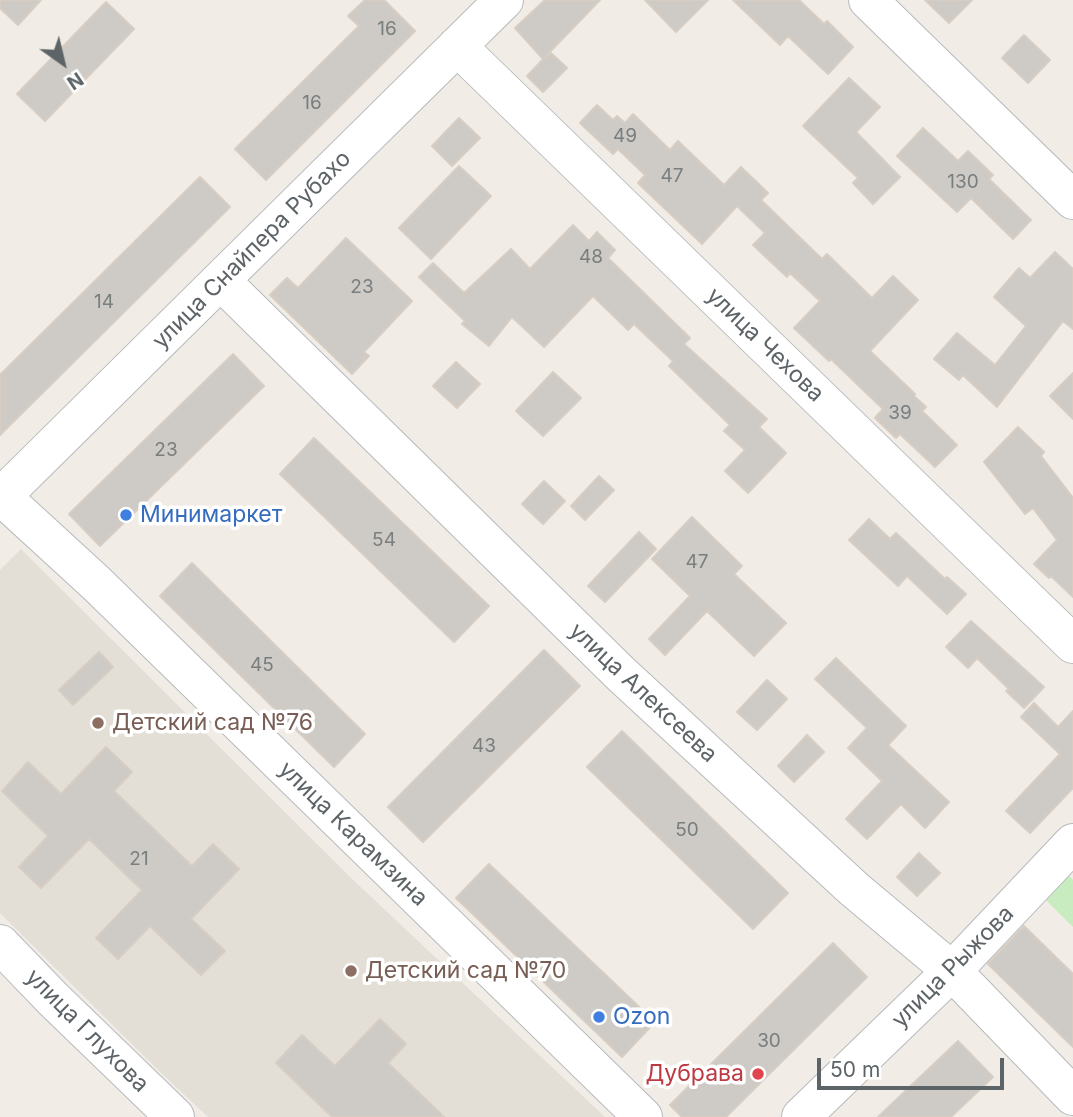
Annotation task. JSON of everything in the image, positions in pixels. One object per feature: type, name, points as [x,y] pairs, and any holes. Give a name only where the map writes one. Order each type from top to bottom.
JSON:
[{"type":"street","name":"улица Снайпера Рубахо","points":[[1,497],[222,282],[504,0]]},
{"type":"street","points":[[868,0],[1073,200]]},
{"type":"street","name":"улица Чехова","points":[[457,46],[1073,644]]},
{"type":"street","name":"улица Алексеева","points":[[222,282],[621,674],[855,889],[952,971],[1073,1096]]},
{"type":"street","name":"улица Карамзина","points":[[1,497],[96,583],[643,1117]]},
{"type":"street","name":"улица Рыжова","points":[[802,1117],[952,971],[1073,843]]},
{"type":"street","name":"улица Глухова","points":[[0,944],[175,1117]]},
{"type":"shaded area","name":"Детский сад №76","points":[[21,549],[349,876],[605,1117],[208,1117],[155,1067],[0,913],[0,570]]},
{"type":"green space","points":[[1068,875],[1073,880],[1073,927],[1045,899]]},
{"type":"building","points":[[0,0],[41,0],[18,25],[0,8]]},
{"type":"building","points":[[365,0],[384,0],[415,31],[266,180],[235,149],[359,26],[348,16]]},
{"type":"building","points":[[545,0],[600,0],[543,59],[515,28]]},
{"type":"building","points":[[645,0],[708,0],[676,32]]},
{"type":"building","points":[[733,0],[799,0],[824,24],[827,21],[853,47],[828,74],[788,36],[780,45]]},
{"type":"building","points":[[925,0],[972,0],[949,23]]},
{"type":"building","points":[[106,2],[134,29],[45,121],[17,94]]},
{"type":"building","points":[[1024,35],[1050,60],[1028,83],[1002,58]]},
{"type":"building","points":[[550,52],[567,68],[543,92],[527,76]]},
{"type":"building","points":[[849,78],[880,107],[856,132],[900,177],[873,204],[853,183],[858,178],[803,126]]},
{"type":"building","points":[[597,105],[613,120],[617,116],[625,123],[633,114],[670,150],[678,141],[724,185],[741,167],[768,193],[761,200],[822,259],[827,254],[872,298],[893,276],[918,300],[870,351],[915,394],[926,407],[922,411],[957,445],[935,467],[900,434],[896,438],[875,418],[883,409],[794,328],[820,301],[790,273],[787,277],[753,245],[765,233],[737,206],[702,244],[638,183],[645,175],[618,149],[613,154],[580,123]]},
{"type":"building","points":[[459,118],[480,138],[452,166],[432,146]]},
{"type":"building","points":[[923,128],[958,161],[968,151],[993,175],[989,179],[1031,220],[1013,239],[971,198],[957,212],[897,156]]},
{"type":"building","points":[[459,166],[491,196],[431,259],[399,228]]},
{"type":"building","points":[[200,177],[230,207],[0,435],[0,375]]},
{"type":"building","points":[[573,225],[589,241],[597,232],[615,250],[608,258],[690,338],[684,344],[767,419],[759,427],[786,453],[748,493],[725,471],[745,450],[724,431],[730,425],[669,366],[673,361],[634,324],[628,330],[593,296],[544,347],[512,317],[489,346],[462,324],[465,321],[419,277],[433,263],[464,293],[511,249],[530,269]]},
{"type":"building","points":[[346,238],[412,301],[364,352],[369,356],[352,374],[270,295],[287,278],[298,288]]},
{"type":"building","points":[[1055,252],[1073,269],[1073,329],[1063,321],[997,407],[963,375],[959,380],[934,359],[957,333],[995,365],[1026,326],[994,297],[1019,268],[1030,278]]},
{"type":"building","points":[[233,354],[264,386],[100,546],[69,514]]},
{"type":"building","points":[[456,362],[480,384],[457,408],[433,386]]},
{"type":"building","points":[[553,372],[581,398],[543,436],[516,411]]},
{"type":"building","points":[[1073,373],[1073,419],[1050,396]]},
{"type":"building","points":[[1018,427],[1044,452],[1041,456],[1073,498],[1073,597],[1034,564],[1057,540],[1033,508],[1025,514],[984,462]]},
{"type":"building","points":[[314,438],[489,606],[454,642],[280,474]]},
{"type":"building","points":[[599,476],[614,490],[585,520],[571,506]]},
{"type":"building","points":[[544,481],[565,501],[543,524],[522,504]]},
{"type":"building","points":[[692,517],[742,566],[734,574],[786,623],[754,656],[707,611],[665,655],[649,639],[690,596],[652,559]]},
{"type":"building","points":[[869,519],[890,539],[896,533],[945,579],[947,577],[966,594],[947,614],[907,576],[898,586],[849,540]]},
{"type":"building","points":[[639,532],[656,549],[605,602],[588,586]]},
{"type":"building","points":[[192,563],[365,734],[334,767],[160,596]]},
{"type":"building","points":[[971,621],[1044,687],[1024,708],[977,658],[968,668],[946,647]]},
{"type":"building","points":[[544,650],[580,686],[423,842],[388,807]]},
{"type":"building","points":[[99,652],[113,667],[73,705],[59,690]]},
{"type":"building","points":[[836,658],[906,726],[888,745],[949,802],[925,828],[901,804],[867,839],[846,819],[882,781],[848,748],[867,728],[815,679]]},
{"type":"building","points":[[767,680],[787,699],[757,730],[737,712]]},
{"type":"building","points":[[1034,703],[1058,727],[1073,711],[1073,788],[1030,833],[1006,811],[1060,754],[1021,717]]},
{"type":"building","points":[[622,731],[788,893],[753,929],[587,767]]},
{"type":"building","points":[[807,735],[824,752],[794,782],[778,766]]},
{"type":"building","points":[[106,747],[132,772],[114,791],[192,866],[213,844],[239,869],[191,919],[225,951],[201,975],[150,926],[118,959],[96,938],[142,890],[89,839],[41,888],[19,867],[48,836],[2,791],[28,762],[61,794]]},
{"type":"building","points":[[919,853],[940,873],[917,896],[897,877]]},
{"type":"building","points":[[489,864],[655,1022],[622,1057],[456,898]]},
{"type":"building","points":[[1024,926],[1073,974],[1073,1047],[988,964]]},
{"type":"building","points":[[833,943],[867,977],[726,1117],[682,1117],[670,1105]]},
{"type":"building","points":[[380,1019],[406,1044],[388,1063],[444,1117],[332,1117],[276,1063],[302,1035],[335,1066]]},
{"type":"building","points":[[958,1041],[993,1077],[951,1117],[878,1117]]},
{"type":"place","name":"Минимаркет","points":[[126,515]]},
{"type":"place","name":"Детский сад №76","points":[[98,723]]},
{"type":"place","name":"Детский сад №70","points":[[351,971]]},
{"type":"place","name":"Ozon","points":[[599,1017]]},
{"type":"place","name":"Дубрава","points":[[758,1074]]}]
